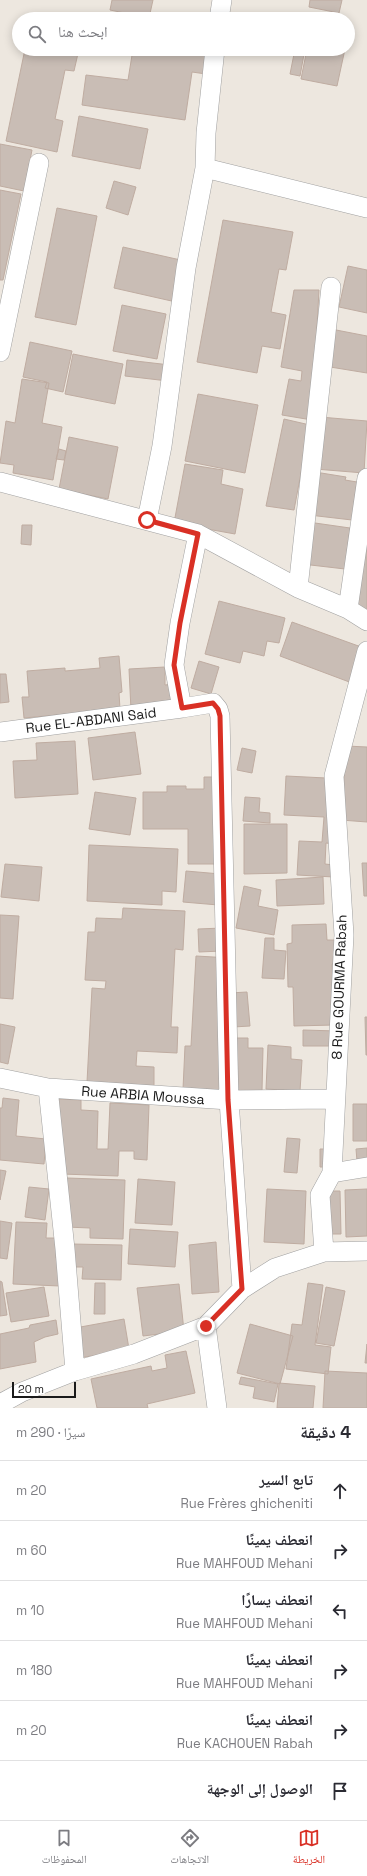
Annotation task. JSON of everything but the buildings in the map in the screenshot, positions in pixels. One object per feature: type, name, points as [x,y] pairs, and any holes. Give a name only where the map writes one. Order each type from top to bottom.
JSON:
[{"type":"street","points":[[220,12],[222,0]]},
{"type":"street","points":[[147,520],[162,446],[186,268],[205,168],[206,133],[213,56]]},
{"type":"street","points":[[0,352],[39,163]]},
{"type":"street","points":[[205,168],[367,208]]},
{"type":"street","points":[[298,588],[331,287]]},
{"type":"street","points":[[348,609],[367,478]]},
{"type":"street","points":[[0,482],[198,534],[298,588],[348,609],[367,621]]},
{"type":"street","points":[[182,708],[174,665],[180,623],[198,534]]},
{"type":"street","name":"8 Rue GOURMA Rabah","points":[[324,1252],[320,1195],[332,1173],[344,935],[334,776],[367,651]]},
{"type":"street","name":"Rue EL-ABDANI Said","points":[[0,732],[213,703],[218,709],[220,716],[228,1100]]},
{"type":"street","name":"Rue ARBIA Moussa","points":[[0,1078],[48,1088],[228,1100],[335,1099]]},
{"type":"street","points":[[48,1088],[65,1249],[75,1371]]},
{"type":"street","points":[[228,1100],[242,1289]]},
{"type":"street","points":[[332,1173],[367,1167]]},
{"type":"street","points":[[0,1404],[22,1392],[75,1371],[134,1354],[206,1326],[242,1289],[275,1268],[324,1252],[367,1250]]},
{"type":"street","points":[[206,1326],[217,1408]]},
{"type":"route","points":[[147,520],[198,534],[180,623],[174,665],[182,708],[213,703],[218,709],[220,716],[228,1100],[242,1289],[206,1326]]}]
